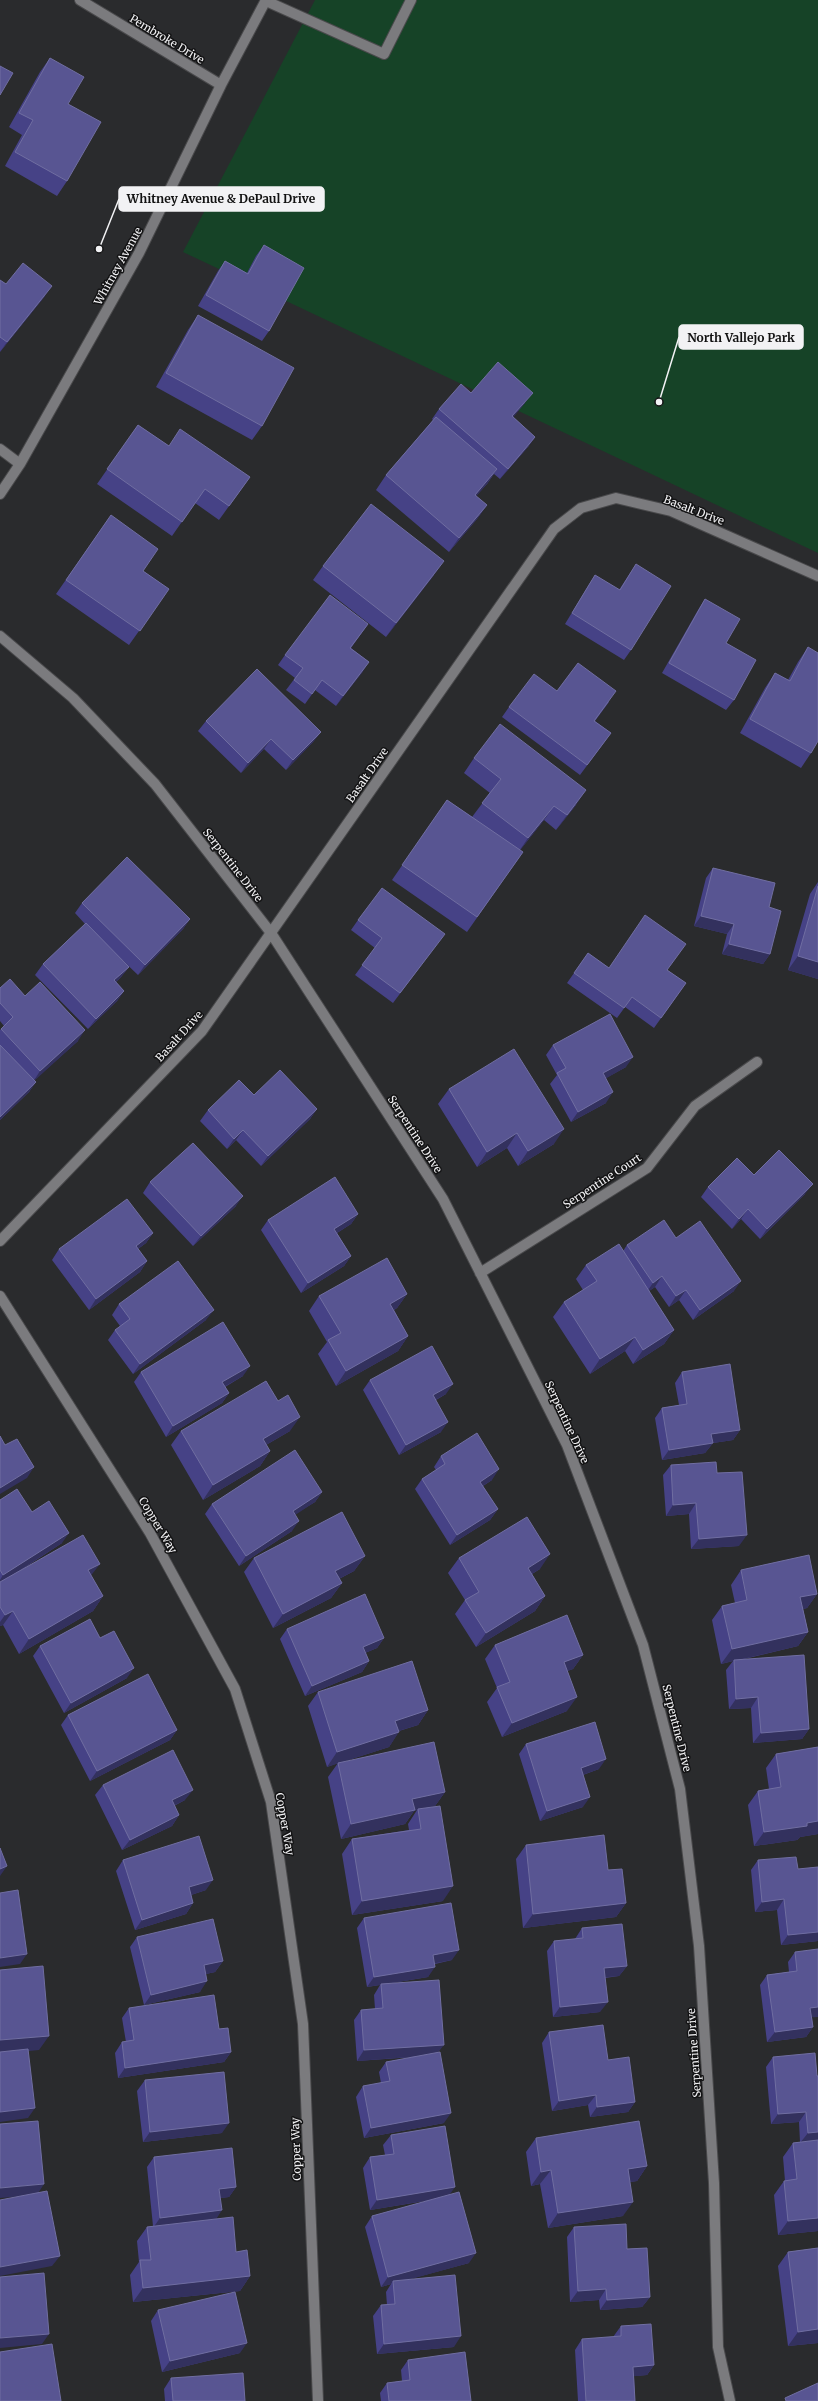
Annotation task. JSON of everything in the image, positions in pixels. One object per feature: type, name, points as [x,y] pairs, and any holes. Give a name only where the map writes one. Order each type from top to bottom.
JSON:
[{"type":"street","name":"Pembroke Drive","points":[[80,0],[221,85]]},
{"type":"street","name":"Whitney Avenue","points":[[0,494],[20,464],[133,264],[221,85],[266,0]]},
{"type":"street","points":[[266,0],[384,54],[411,0]]},
{"type":"street","points":[[0,449],[20,464]]},
{"type":"street","name":"Basalt Drive","points":[[0,1241],[202,1031],[554,529],[581,508],[616,498],[671,511],[818,576]]},
{"type":"street","name":"Serpentine Drive","points":[[0,636],[73,698],[155,784],[271,932],[443,1199],[570,1452],[643,1645],[680,1789],[699,1946],[714,2183],[718,2346],[730,2401]]},
{"type":"street","name":"Serpentine Court","points":[[480,1273],[647,1168],[695,1106],[757,1062]]},
{"type":"street","name":"Copper Way","points":[[0,1296],[150,1533],[235,1689],[271,1802],[303,2024],[318,2401]]},
{"type":"green space","points":[[315,0],[818,0],[818,553],[183,252]]},
{"type":"building","points":[[50,58],[84,77],[68,104],[101,122],[67,181],[15,152],[33,120],[19,113]]},
{"type":"building","points":[[0,66],[13,73],[0,95]]},
{"type":"building","points":[[264,245],[304,268],[269,331],[206,295],[225,261],[248,274]]},
{"type":"building","points":[[23,263],[52,286],[7,342],[0,337],[0,280],[6,284]]},
{"type":"building","points":[[198,315],[294,368],[262,426],[166,373]]},
{"type":"building","points":[[498,362],[533,393],[512,416],[535,437],[508,469],[439,409],[461,384],[471,393]]},
{"type":"building","points":[[436,417],[497,469],[475,495],[487,505],[459,538],[386,475]]},
{"type":"building","points":[[138,425],[169,446],[180,429],[250,477],[229,506],[205,489],[182,522],[107,469]]},
{"type":"building","points":[[371,504],[444,561],[396,623],[323,566]]},
{"type":"building","points":[[111,515],[158,549],[143,571],[169,589],[140,631],[66,580]]},
{"type":"building","points":[[636,564],[671,586],[631,650],[572,613],[595,575],[620,590]]},
{"type":"building","points":[[330,595],[368,624],[350,648],[369,662],[343,696],[322,680],[312,694],[294,680],[303,668],[285,655]]},
{"type":"building","points":[[705,599],[740,619],[726,643],[756,660],[734,700],[669,663]]},
{"type":"building","points":[[808,647],[818,653],[818,741],[811,753],[750,719],[775,673],[790,681]]},
{"type":"building","points":[[578,663],[616,691],[594,721],[611,733],[587,765],[509,707],[534,674],[557,691]]},
{"type":"building","points":[[257,669],[321,732],[293,760],[271,739],[248,763],[206,721]]},
{"type":"building","points":[[500,724],[586,790],[567,815],[554,806],[528,838],[482,803],[501,779],[474,758]]},
{"type":"building","points":[[447,800],[523,852],[477,917],[402,865]]},
{"type":"building","points":[[127,857],[190,919],[145,965],[82,903]]},
{"type":"building","points":[[713,868],[775,883],[769,907],[781,911],[770,954],[729,944],[734,924],[701,916]]},
{"type":"building","points":[[818,886],[818,962],[798,956]]},
{"type":"building","points":[[382,888],[445,934],[400,993],[362,965],[382,938],[358,920]]},
{"type":"building","points":[[645,915],[686,944],[667,970],[686,983],[661,1018],[632,997],[624,1008],[574,973],[588,953],[609,968]]},
{"type":"building","points":[[86,923],[129,967],[114,980],[124,991],[96,1019],[43,964]]},
{"type":"building","points":[[10,979],[25,996],[40,982],[85,1030],[40,1071],[1,1029],[13,1017],[0,1003],[0,988]]},
{"type":"building","points":[[610,1014],[633,1057],[603,1073],[613,1092],[578,1112],[557,1073],[566,1068],[553,1045]]},
{"type":"building","points":[[0,1045],[36,1082],[0,1117]]},
{"type":"building","points":[[514,1049],[564,1129],[528,1151],[517,1133],[487,1152],[449,1089]]},
{"type":"building","points":[[280,1070],[317,1109],[268,1156],[243,1130],[234,1139],[208,1110],[239,1080],[254,1095]]},
{"type":"building","points":[[193,1143],[243,1196],[201,1236],[150,1182]]},
{"type":"building","points":[[779,1150],[813,1184],[767,1229],[748,1209],[739,1219],[708,1187],[737,1158],[754,1175]]},
{"type":"building","points":[[335,1177],[358,1214],[334,1229],[351,1256],[308,1283],[268,1220]]},
{"type":"building","points":[[127,1199],[153,1233],[136,1246],[147,1261],[96,1299],[59,1249]]},
{"type":"building","points":[[664,1220],[676,1238],[700,1221],[741,1281],[700,1310],[686,1290],[676,1296],[662,1276],[653,1283],[627,1245]]},
{"type":"building","points":[[619,1244],[674,1330],[643,1350],[635,1337],[600,1359],[564,1302],[597,1281],[586,1265]]},
{"type":"building","points":[[387,1258],[407,1294],[390,1304],[408,1336],[346,1371],[328,1340],[341,1333],[319,1296]]},
{"type":"building","points":[[178,1261],[214,1310],[140,1364],[115,1330],[130,1319],[119,1304]]},
{"type":"building","points":[[223,1322],[250,1366],[222,1382],[229,1393],[173,1426],[141,1372]]},
{"type":"building","points":[[432,1346],[453,1384],[433,1395],[448,1422],[406,1445],[370,1380]]},
{"type":"building","points":[[730,1364],[740,1430],[711,1434],[713,1443],[669,1450],[662,1408],[687,1404],[682,1372]]},
{"type":"building","points":[[266,1381],[278,1401],[288,1395],[300,1417],[263,1439],[270,1451],[213,1485],[181,1431]]},
{"type":"building","points":[[477,1433],[499,1469],[480,1482],[498,1509],[457,1535],[422,1479],[445,1464],[441,1456]]},
{"type":"building","points":[[0,1436],[5,1445],[17,1439],[34,1467],[0,1488]]},
{"type":"building","points":[[295,1450],[322,1492],[293,1511],[299,1521],[246,1556],[212,1504]]},
{"type":"building","points":[[716,1462],[717,1473],[742,1472],[747,1535],[699,1539],[696,1503],[673,1505],[671,1465]]},
{"type":"building","points":[[17,1489],[32,1512],[49,1501],[69,1533],[3,1575],[0,1570],[0,1500]]},
{"type":"building","points":[[342,1512],[365,1556],[335,1571],[342,1583],[283,1614],[254,1558]]},
{"type":"building","points":[[527,1517],[550,1554],[528,1568],[545,1596],[486,1633],[465,1600],[479,1592],[459,1558]]},
{"type":"building","points":[[83,1535],[100,1564],[88,1570],[103,1596],[29,1639],[13,1611],[5,1615],[0,1607],[0,1582]]},
{"type":"building","points":[[809,1555],[817,1594],[800,1597],[808,1632],[732,1649],[722,1606],[747,1600],[741,1570]]},
{"type":"building","points":[[365,1594],[384,1638],[363,1647],[369,1661],[312,1686],[287,1629]]},
{"type":"building","points":[[567,1615],[583,1655],[564,1662],[577,1697],[512,1723],[497,1687],[510,1682],[495,1645]]},
{"type":"building","points":[[90,1619],[100,1638],[114,1631],[134,1668],[71,1703],[40,1646]]},
{"type":"building","points":[[804,1655],[809,1729],[761,1733],[758,1697],[736,1699],[734,1660]]},
{"type":"building","points":[[412,1661],[428,1710],[395,1721],[399,1732],[337,1752],[318,1692]]},
{"type":"building","points":[[148,1674],[177,1730],[97,1771],[68,1715]]},
{"type":"building","points":[[595,1722],[606,1759],[581,1768],[590,1797],[547,1811],[526,1744]]},
{"type":"building","points":[[434,1742],[445,1792],[412,1799],[415,1810],[351,1824],[338,1763]]},
{"type":"building","points":[[818,1747],[818,1821],[807,1823],[807,1826],[764,1832],[758,1791],[781,1787],[776,1754]]},
{"type":"building","points":[[173,1750],[193,1790],[172,1800],[179,1815],[130,1840],[103,1785]]},
{"type":"building","points":[[440,1806],[453,1886],[362,1901],[352,1839],[421,1829],[418,1809]]},
{"type":"building","points":[[604,1835],[608,1870],[622,1869],[626,1903],[533,1914],[526,1845]]},
{"type":"building","points":[[199,1836],[213,1880],[189,1887],[193,1903],[142,1920],[123,1860]]},
{"type":"building","points":[[0,1848],[7,1866],[0,1869]]},
{"type":"building","points":[[796,1857],[798,1869],[818,1867],[818,1932],[788,1935],[784,1899],[762,1902],[758,1860]]},
{"type":"building","points":[[18,1890],[27,1954],[0,1958],[0,1893]]},
{"type":"building","points":[[451,1903],[459,1950],[433,1955],[435,1967],[374,1977],[364,1918]]},
{"type":"building","points":[[213,1919],[223,1961],[204,1965],[207,1981],[151,1995],[137,1937]]},
{"type":"building","points":[[622,1924],[627,1966],[604,1968],[608,2002],[560,2007],[554,1941],[583,1938],[582,1928]]},
{"type":"building","points":[[818,1949],[818,2007],[810,2008],[813,2027],[775,2032],[767,1975],[797,1971],[795,1952]]},
{"type":"building","points":[[43,1966],[49,2036],[0,2040],[0,1970]]},
{"type":"building","points":[[439,1980],[444,2045],[364,2050],[361,2010],[383,2008],[381,1984]]},
{"type":"building","points":[[214,1995],[219,2029],[228,2028],[231,2052],[125,2068],[122,2042],[134,2040],[129,2008]]},
{"type":"building","points":[[603,2025],[608,2060],[629,2057],[635,2102],[597,2107],[596,2095],[559,2101],[549,2032]]},
{"type":"building","points":[[28,2049],[35,2108],[0,2112],[0,2052]]},
{"type":"building","points":[[440,2052],[451,2113],[371,2128],[363,2086],[390,2081],[386,2062]]},
{"type":"building","points":[[815,2053],[818,2076],[818,2132],[808,2133],[806,2112],[778,2114],[773,2057]]},
{"type":"building","points":[[224,2072],[229,2123],[150,2132],[145,2080]]},
{"type":"building","points":[[38,2121],[44,2184],[0,2188],[0,2124]]},
{"type":"building","points":[[639,2121],[647,2166],[628,2169],[633,2202],[558,2213],[551,2170],[541,2172],[536,2138]]},
{"type":"building","points":[[445,2126],[455,2187],[377,2200],[370,2157],[394,2154],[391,2135]]},
{"type":"building","points":[[818,2140],[818,2218],[788,2221],[784,2181],[797,2179],[793,2143]]},
{"type":"building","points":[[232,2148],[236,2187],[219,2189],[222,2210],[160,2218],[154,2157]]},
{"type":"building","points":[[47,2191],[60,2256],[0,2267],[0,2200]]},
{"type":"building","points":[[459,2192],[476,2253],[388,2277],[372,2216]]},
{"type":"building","points":[[233,2217],[236,2252],[247,2250],[250,2276],[143,2288],[140,2260],[151,2260],[147,2227]]},
{"type":"building","points":[[626,2224],[627,2249],[647,2248],[650,2297],[607,2300],[606,2289],[578,2291],[574,2227]]},
{"type":"building","points":[[818,2248],[818,2329],[798,2332],[788,2252]]},
{"type":"building","points":[[44,2273],[49,2334],[0,2338],[0,2277]]},
{"type":"building","points":[[455,2275],[461,2336],[384,2344],[381,2305],[395,2304],[393,2281]]},
{"type":"building","points":[[235,2292],[247,2343],[170,2361],[158,2310]]},
{"type":"building","points":[[651,2324],[654,2365],[633,2367],[635,2401],[586,2401],[582,2339],[621,2336],[621,2326]]},
{"type":"building","points":[[52,2344],[61,2401],[0,2401],[0,2352]]},
{"type":"building","points":[[465,2352],[471,2401],[389,2401],[387,2383],[410,2380],[408,2360]]},
{"type":"building","points":[[243,2373],[245,2401],[173,2401],[171,2378]]},
{"type":"building","points":[[818,2383],[818,2401],[786,2401],[785,2398]]},
{"type":"place","name":"Whitney Avenue & DePaul Drive","points":[[99,249]]},
{"type":"place","name":"North Vallejo Park","points":[[659,402]]}]
